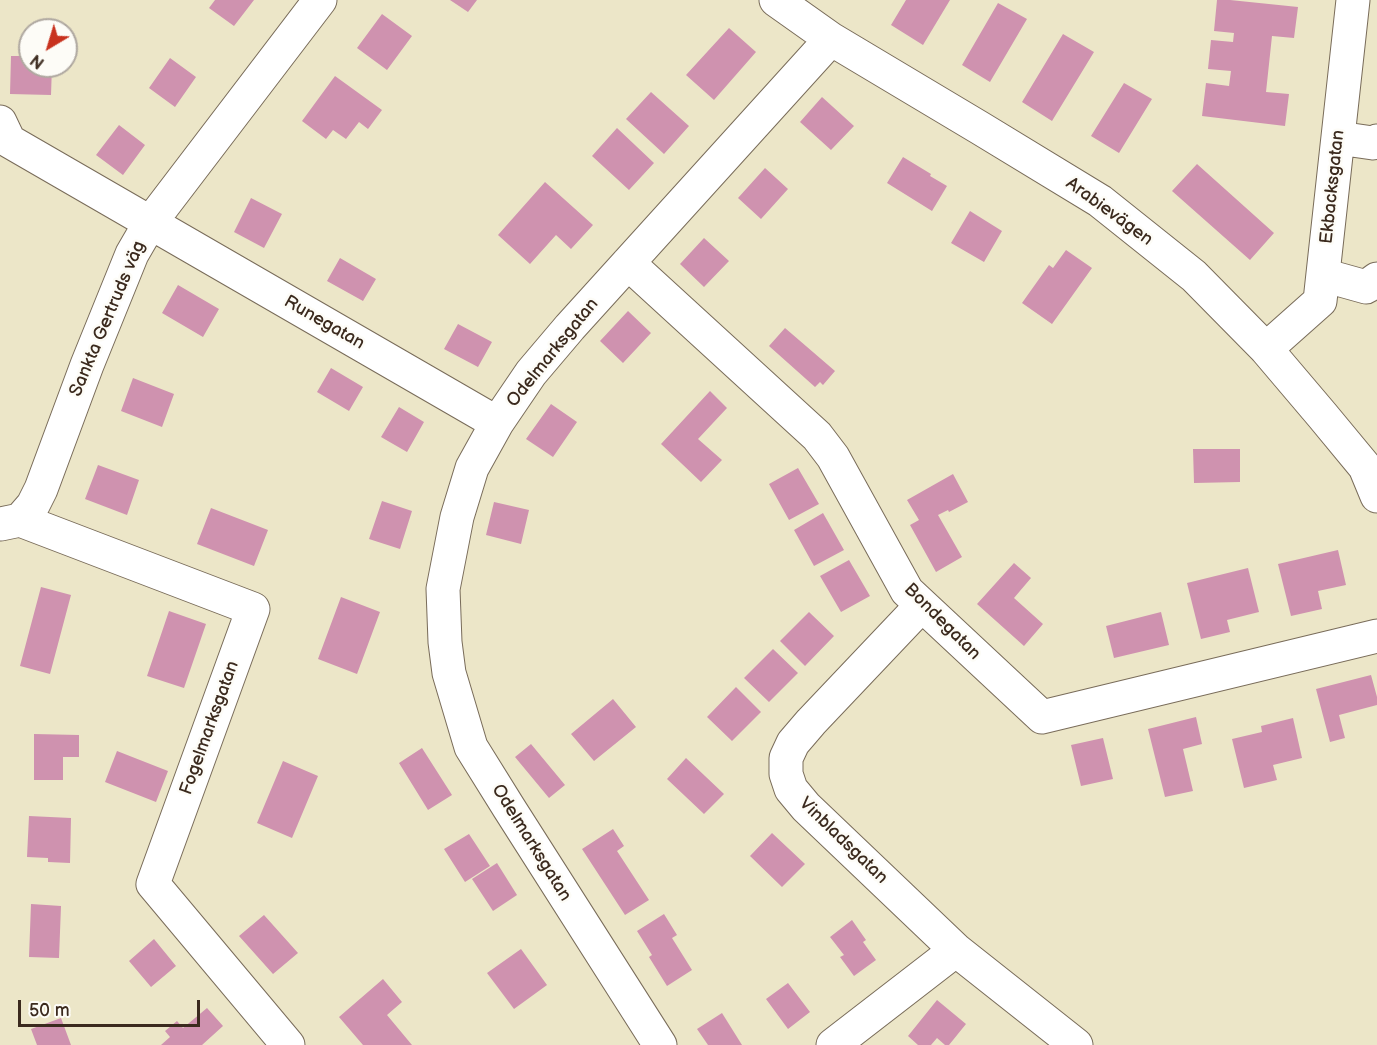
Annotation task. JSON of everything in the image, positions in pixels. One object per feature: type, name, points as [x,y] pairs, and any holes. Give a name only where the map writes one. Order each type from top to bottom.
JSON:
[{"type":"street","name":"Sankta Gertruds väg","points":[[10,522],[33,505],[128,264],[150,223],[320,0]]},
{"type":"street","name":"Arabievägen","points":[[776,0],[831,39],[1100,201],[1194,276],[1266,349],[1365,467],[1377,496]]},
{"type":"street","name":"Ekbacksgatan","points":[[1266,349],[1320,301],[1353,0]]},
{"type":"street","name":"Odelmarksgatan","points":[[660,1045],[471,747],[449,673],[443,589],[457,517],[472,468],[497,423],[531,373],[831,39]]},
{"type":"street","name":"Runegatan","points":[[0,122],[9,141],[497,423]]},
{"type":"street","points":[[1338,138],[1373,143],[1377,141]]},
{"type":"street","name":"Bondegatan","points":[[628,263],[817,436],[832,457],[907,591],[1042,717],[1377,636]]},
{"type":"street","points":[[1323,275],[1366,287],[1377,280]]},
{"type":"street","name":"Fogelmarksgatan","points":[[10,522],[253,609],[153,884],[288,1045]]},
{"type":"street","name":"Vinbladsgatan","points":[[921,606],[793,743],[786,758],[786,774],[791,789],[806,807],[956,950],[1076,1045]]},
{"type":"street","points":[[833,1045],[956,950]]},
{"type":"building","points":[[215,0],[254,0],[234,26],[209,8]]},
{"type":"building","points":[[450,0],[477,0],[468,12]]},
{"type":"building","points":[[906,0],[950,0],[923,45],[891,25]]},
{"type":"building","points":[[1217,0],[1298,7],[1294,38],[1272,36],[1266,92],[1289,94],[1285,126],[1202,116],[1206,83],[1229,86],[1231,71],[1208,69],[1211,40],[1233,42],[1234,33],[1214,31]]},
{"type":"building","points":[[998,3],[1027,19],[990,82],[962,65]]},
{"type":"building","points":[[382,14],[412,36],[387,70],[357,48]]},
{"type":"building","points":[[729,28],[756,52],[714,100],[686,75]]},
{"type":"building","points":[[1063,34],[1094,52],[1052,121],[1022,102]]},
{"type":"building","points":[[11,56],[18,56],[18,78],[52,78],[51,95],[10,94]]},
{"type":"building","points":[[170,58],[196,77],[175,107],[149,88]]},
{"type":"building","points":[[335,76],[382,110],[368,129],[359,122],[346,139],[333,130],[326,139],[302,121]]},
{"type":"building","points":[[1124,83],[1152,99],[1119,153],[1091,136]]},
{"type":"building","points":[[651,92],[689,126],[664,154],[626,119]]},
{"type":"building","points":[[822,97],[854,126],[831,150],[800,122]]},
{"type":"building","points":[[119,125],[145,145],[123,175],[96,155]]},
{"type":"building","points":[[617,128],[654,163],[629,190],[592,156]]},
{"type":"building","points":[[903,157],[947,186],[932,211],[887,183]]},
{"type":"building","points":[[1197,164],[1274,233],[1250,260],[1172,191]]},
{"type":"building","points":[[765,168],[788,189],[761,219],[738,198]]},
{"type":"building","points":[[545,182],[593,225],[571,249],[556,235],[530,264],[498,235]]},
{"type":"building","points":[[251,198],[282,214],[264,248],[234,232]]},
{"type":"building","points":[[970,211],[1002,231],[984,262],[951,243]]},
{"type":"building","points":[[704,238],[729,261],[704,287],[680,264]]},
{"type":"building","points":[[1066,250],[1092,268],[1052,324],[1022,303],[1049,265],[1053,268]]},
{"type":"building","points":[[340,258],[376,279],[363,301],[327,281]]},
{"type":"building","points":[[178,285],[219,309],[203,337],[162,313]]},
{"type":"building","points":[[628,311],[651,333],[623,363],[600,341]]},
{"type":"building","points":[[458,324],[492,342],[478,367],[444,349]]},
{"type":"building","points":[[785,328],[835,371],[823,385],[820,382],[815,387],[769,346]]},
{"type":"building","points":[[331,368],[363,387],[349,411],[317,392]]},
{"type":"building","points":[[133,378],[174,394],[162,427],[121,411]]},
{"type":"building","points":[[710,391],[727,408],[698,439],[722,460],[701,482],[661,444]]},
{"type":"building","points":[[551,404],[577,422],[553,457],[526,439]]},
{"type":"building","points":[[399,407],[424,422],[407,452],[381,437]]},
{"type":"building","points":[[1193,449],[1240,449],[1240,482],[1194,483]]},
{"type":"building","points":[[98,465],[139,480],[127,515],[85,499]]},
{"type":"building","points":[[798,468],[819,504],[789,520],[769,484]]},
{"type":"building","points":[[953,474],[968,502],[938,515],[962,557],[936,572],[910,525],[919,520],[907,500]]},
{"type":"building","points":[[382,501],[412,511],[400,549],[369,539]]},
{"type":"building","points":[[494,502],[529,510],[521,544],[486,535]]},
{"type":"building","points":[[211,508],[268,530],[254,566],[197,544]]},
{"type":"building","points":[[823,513],[844,550],[814,566],[794,530]]},
{"type":"building","points":[[1338,550],[1346,585],[1318,591],[1322,609],[1291,616],[1278,564]]},
{"type":"building","points":[[849,560],[870,596],[841,612],[820,576]]},
{"type":"building","points":[[1014,563],[1031,578],[1014,598],[1043,624],[1024,646],[977,604]]},
{"type":"building","points":[[1248,568],[1259,612],[1227,620],[1230,632],[1201,639],[1187,583]]},
{"type":"building","points":[[41,587],[71,595],[50,674],[20,666]]},
{"type":"building","points":[[341,597],[380,612],[357,674],[318,659]]},
{"type":"building","points":[[169,611],[206,624],[184,688],[147,676]]},
{"type":"building","points":[[809,612],[834,636],[805,666],[780,641]]},
{"type":"building","points":[[1161,612],[1169,645],[1114,658],[1106,626]]},
{"type":"building","points":[[773,649],[798,673],[769,702],[744,678]]},
{"type":"building","points":[[1371,675],[1377,705],[1339,715],[1345,738],[1330,742],[1316,689]]},
{"type":"building","points":[[736,687],[761,712],[732,741],[707,717]]},
{"type":"building","points":[[613,699],[636,727],[594,761],[571,734]]},
{"type":"building","points":[[1196,717],[1202,744],[1183,749],[1193,791],[1165,797],[1148,729]]},
{"type":"building","points":[[1293,718],[1302,758],[1273,765],[1277,780],[1244,788],[1232,739],[1262,732],[1261,726]]},
{"type":"building","points":[[34,734],[79,735],[79,757],[63,757],[63,780],[34,780]]},
{"type":"building","points":[[1103,738],[1113,779],[1081,786],[1071,745]]},
{"type":"building","points":[[531,744],[565,785],[549,798],[515,757]]},
{"type":"building","points":[[422,748],[452,795],[428,810],[399,763]]},
{"type":"building","points":[[117,751],[168,771],[156,802],[105,782]]},
{"type":"building","points":[[686,758],[724,794],[704,814],[667,779]]},
{"type":"building","points":[[283,761],[318,776],[292,838],[257,823]]},
{"type":"building","points":[[29,816],[71,818],[70,863],[48,862],[48,858],[27,857]]},
{"type":"building","points":[[613,829],[624,846],[617,851],[649,900],[625,915],[582,849]]},
{"type":"building","points":[[772,833],[805,864],[782,887],[750,856]]},
{"type":"building","points":[[469,834],[490,866],[465,882],[444,849]]},
{"type":"building","points":[[497,863],[517,895],[493,911],[472,879]]},
{"type":"building","points":[[31,904],[61,906],[59,958],[29,957]]},
{"type":"building","points":[[664,914],[677,935],[672,938],[692,970],[667,986],[649,957],[652,955],[637,931]]},
{"type":"building","points":[[264,915],[298,953],[273,974],[239,936]]},
{"type":"building","points":[[852,920],[866,940],[863,942],[876,960],[854,976],[840,957],[844,955],[830,937]]},
{"type":"building","points":[[154,939],[176,966],[151,987],[129,961]]},
{"type":"building","points":[[521,949],[547,985],[514,1009],[487,973]]},
{"type":"building","points":[[383,979],[402,1002],[387,1015],[412,1045],[363,1045],[339,1017]]},
{"type":"building","points":[[788,983],[810,1012],[788,1029],[766,999]]},
{"type":"building","points":[[937,1000],[966,1024],[949,1045],[945,1045],[937,1038],[931,1045],[918,1045],[908,1036]]},
{"type":"building","points":[[207,1008],[223,1026],[202,1045],[161,1045],[170,1037],[165,1031],[177,1021],[183,1028]]},
{"type":"building","points":[[722,1013],[742,1045],[708,1045],[697,1029]]},
{"type":"building","points":[[61,1018],[71,1045],[37,1045],[31,1029]]}]
